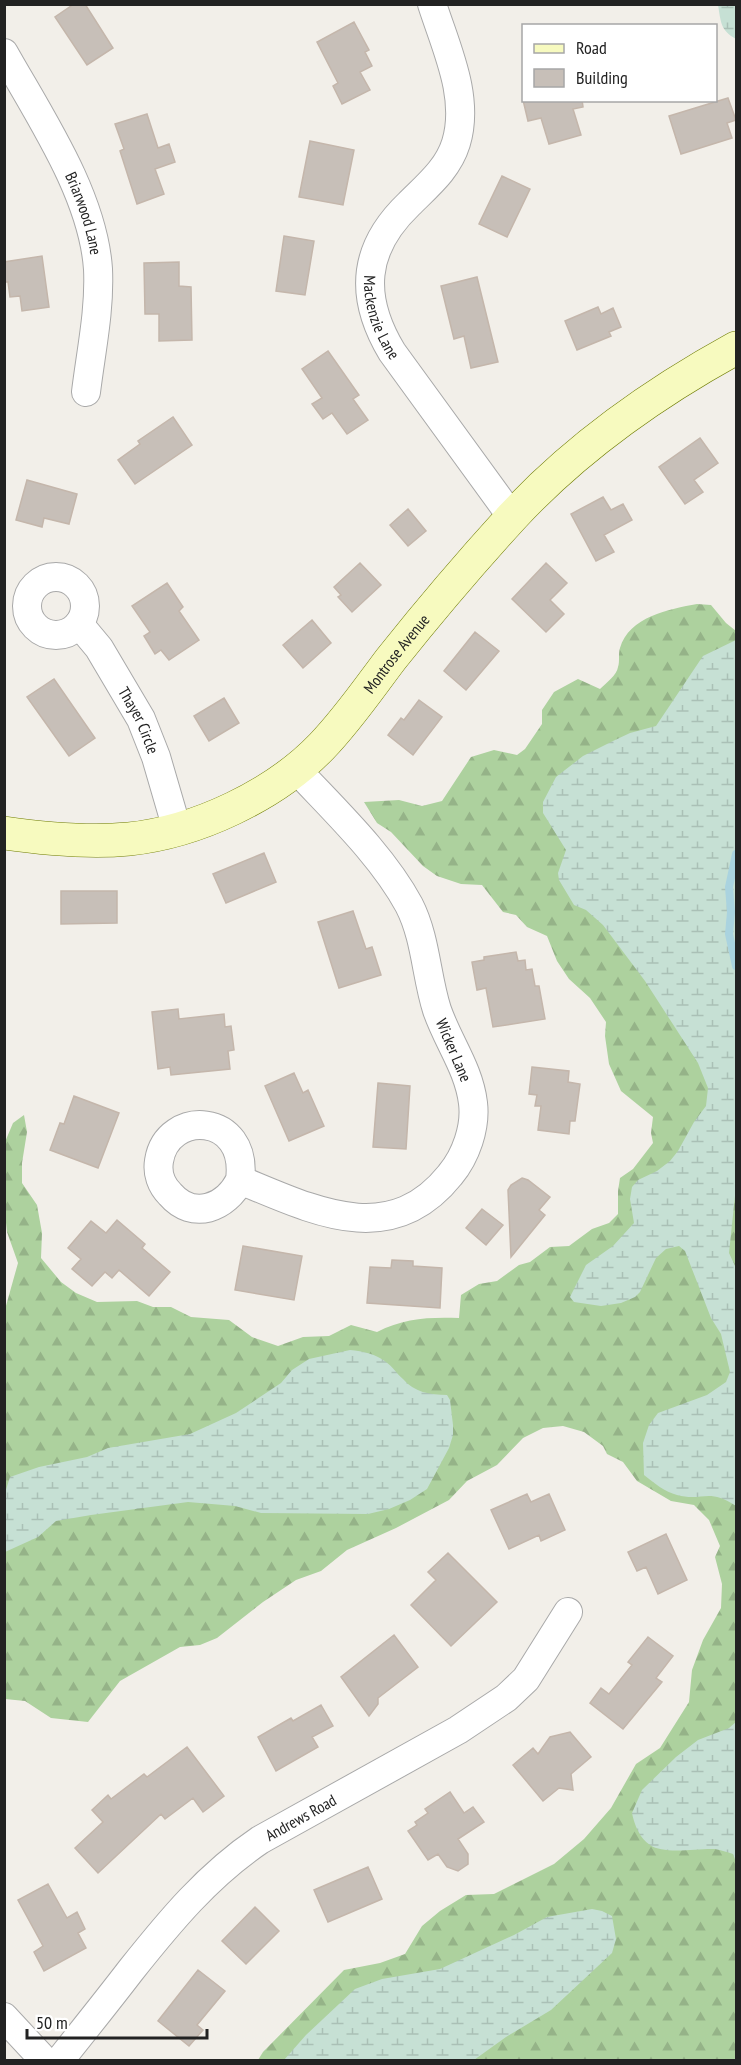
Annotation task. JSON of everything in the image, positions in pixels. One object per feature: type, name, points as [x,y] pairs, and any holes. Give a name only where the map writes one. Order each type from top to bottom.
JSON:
[{"type":"main road","name":"Montrose Avenue","points":[[4,833],[56,840],[109,841],[151,836],[219,814],[272,787],[296,769],[334,732],[450,587],[512,517],[561,469],[600,436],[645,403],[736,348]]},
{"type":"street","name":"Mackenzie Lane","points":[[432,4],[455,74],[459,101],[458,133],[450,159],[438,176],[396,216],[377,245],[371,274],[373,310],[379,329],[392,352],[512,517]]},
{"type":"street","name":"Briarwood Lane","points":[[4,53],[69,172],[89,218],[98,268],[98,293],[86,392]]},
{"type":"street","name":"Thayer Circle","points":[[79,624],[99,648],[141,719],[156,757],[177,829]]},
{"type":"street","name":"Wicker Lane","points":[[240,1180],[334,1215],[356,1219],[392,1216],[411,1209],[442,1185],[461,1158],[469,1141],[472,1124],[471,1090],[463,1066],[437,1009],[420,936],[409,906],[374,856],[296,769]]},
{"type":"street","name":"Andrews Road","points":[[60,2061],[169,1922],[212,1878],[260,1840],[458,1730],[507,1698],[526,1679],[568,1612]]},
{"type":"street","points":[[4,2017],[44,2061]]},
{"type":"green space","points":[[718,5],[736,5],[736,39],[724,29]]},
{"type":"green space","points":[[697,604],[711,605],[736,631],[736,2060],[258,2060],[263,2052],[344,1970],[380,1963],[405,1954],[422,1926],[440,1911],[466,1895],[494,1894],[554,1864],[584,1839],[611,1808],[636,1764],[660,1748],[689,1702],[692,1670],[703,1640],[721,1608],[722,1584],[715,1557],[720,1546],[709,1520],[694,1505],[671,1501],[637,1481],[623,1462],[607,1454],[603,1446],[584,1432],[563,1426],[543,1428],[523,1438],[497,1465],[467,1481],[449,1500],[396,1528],[347,1550],[321,1571],[296,1580],[217,1638],[200,1645],[180,1647],[120,1681],[88,1722],[51,1718],[25,1701],[5,1699],[4,1313],[18,1263],[7,1232],[4,1204],[5,1142],[13,1123],[24,1115],[27,1132],[22,1163],[22,1183],[37,1205],[42,1233],[41,1258],[61,1282],[76,1293],[97,1302],[137,1301],[153,1307],[171,1307],[191,1317],[229,1320],[252,1337],[278,1346],[303,1337],[329,1336],[351,1325],[377,1332],[417,1319],[459,1318],[461,1295],[479,1284],[497,1281],[519,1265],[530,1262],[550,1247],[569,1246],[592,1229],[609,1223],[618,1214],[620,1178],[633,1169],[653,1143],[651,1133],[653,1117],[621,1091],[609,1064],[605,1036],[606,1022],[590,998],[569,979],[557,961],[547,936],[527,927],[516,915],[503,912],[482,885],[461,884],[437,876],[423,866],[391,832],[377,823],[364,802],[399,800],[422,806],[442,801],[471,757],[494,750],[517,755],[525,749],[542,724],[542,710],[554,692],[578,679],[600,689],[616,673],[620,648],[625,637],[641,622],[663,612]]},
{"type":"green space","points":[[736,640],[736,1186],[729,1253],[736,1268],[736,1506],[719,1497],[686,1497],[673,1494],[644,1475],[643,1443],[649,1425],[658,1413],[707,1395],[726,1382],[730,1372],[721,1334],[711,1318],[685,1251],[679,1246],[666,1249],[656,1258],[640,1292],[635,1297],[621,1303],[601,1306],[574,1302],[570,1297],[586,1265],[613,1246],[634,1223],[630,1199],[632,1187],[638,1180],[657,1171],[670,1161],[678,1151],[706,1106],[708,1088],[698,1063],[645,981],[603,925],[586,910],[574,905],[559,880],[558,873],[566,850],[543,813],[543,802],[556,777],[583,756],[630,733],[656,726],[703,656]]},
{"type":"green space","points":[[350,1350],[378,1357],[417,1390],[447,1395],[450,1400],[453,1435],[449,1448],[427,1489],[410,1500],[389,1509],[368,1514],[261,1513],[235,1506],[188,1502],[56,1521],[38,1537],[5,1552],[5,1493],[10,1477],[39,1467],[87,1457],[108,1448],[190,1434],[236,1413],[281,1383],[292,1370],[309,1359]]},
{"type":"green space","points":[[736,1722],[736,1862],[733,1854],[717,1849],[664,1850],[650,1845],[638,1831],[632,1813],[642,1790],[676,1757],[698,1740],[729,1728]]},
{"type":"green space","points":[[592,1909],[612,1916],[616,1939],[612,1953],[551,2010],[506,2037],[474,2060],[284,2060],[306,2035],[355,1989],[382,1979],[440,1969],[547,1917]]},
{"type":"building","points":[[74,4],[85,4],[113,48],[87,65],[55,17]]},
{"type":"building","points":[[354,22],[369,50],[365,52],[372,66],[360,72],[370,90],[342,104],[333,86],[338,83],[317,42]]},
{"type":"building","points":[[728,98],[736,120],[727,123],[732,138],[681,154],[669,116]]},
{"type":"building","points":[[523,102],[582,102],[583,107],[573,109],[581,135],[549,144],[541,118],[528,121]]},
{"type":"building","points":[[147,114],[158,148],[169,144],[175,162],[155,169],[164,194],[137,204],[120,151],[124,149],[115,124]]},
{"type":"building","points":[[310,141],[354,150],[343,205],[299,197]]},
{"type":"building","points":[[502,176],[530,189],[507,237],[479,224]]},
{"type":"building","points":[[284,236],[314,241],[305,295],[276,291]]},
{"type":"building","points":[[42,256],[49,307],[22,311],[20,296],[10,297],[8,282],[4,282],[4,262]]},
{"type":"building","points":[[179,262],[179,286],[191,287],[192,340],[159,341],[159,314],[145,314],[144,263]]},
{"type":"building","points":[[477,277],[498,362],[471,368],[464,336],[454,339],[441,286]]},
{"type":"building","points":[[598,307],[601,314],[613,308],[621,327],[609,332],[611,336],[577,350],[565,321]]},
{"type":"building","points":[[328,351],[359,395],[353,399],[368,420],[347,434],[332,413],[323,419],[312,404],[322,398],[302,369]]},
{"type":"building","points":[[173,417],[192,445],[135,484],[118,460],[140,444],[138,441]]},
{"type":"building","points":[[700,438],[718,463],[694,480],[703,492],[685,504],[659,467]]},
{"type":"building","points":[[27,480],[77,494],[69,524],[44,518],[42,527],[16,520]]},
{"type":"building","points":[[603,497],[611,510],[623,504],[632,520],[604,535],[614,552],[596,561],[571,514]]},
{"type":"building","points":[[408,509],[426,531],[408,546],[390,525]]},
{"type":"building","points":[[360,563],[381,585],[352,612],[338,597],[341,595],[334,587]]},
{"type":"building","points":[[546,563],[567,583],[550,600],[564,614],[546,632],[512,599]]},
{"type":"building","points":[[167,583],[183,607],[179,611],[199,640],[169,660],[161,650],[155,654],[144,636],[150,632],[132,606]]},
{"type":"building","points":[[312,620],[331,643],[303,668],[283,645]]},
{"type":"building","points":[[475,632],[499,651],[466,690],[444,671]]},
{"type":"building","points":[[54,679],[95,738],[69,756],[27,697]]},
{"type":"building","points":[[224,698],[239,723],[209,741],[194,716]]},
{"type":"building","points":[[419,700],[442,717],[413,755],[388,735],[401,718],[404,720]]},
{"type":"building","points":[[264,853],[276,882],[226,903],[213,874]]},
{"type":"building","points":[[61,891],[117,891],[117,923],[61,924]]},
{"type":"building","points":[[353,911],[366,949],[372,947],[381,975],[339,988],[318,922]]},
{"type":"building","points":[[516,952],[518,961],[525,960],[526,970],[532,969],[535,986],[539,986],[545,1019],[493,1027],[486,988],[477,990],[472,962],[484,960],[484,957]]},
{"type":"building","points":[[178,1009],[179,1019],[224,1014],[225,1027],[231,1026],[234,1050],[228,1051],[230,1069],[171,1075],[170,1067],[158,1069],[152,1012]]},
{"type":"building","points":[[532,1067],[569,1071],[568,1082],[580,1084],[575,1121],[570,1121],[569,1134],[538,1130],[541,1106],[535,1106],[537,1095],[529,1094]]},
{"type":"building","points":[[294,1073],[303,1093],[308,1090],[324,1126],[289,1141],[265,1086]]},
{"type":"building","points":[[378,1083],[410,1086],[406,1149],[373,1147]]},
{"type":"building","points":[[74,1096],[119,1113],[98,1168],[50,1150],[60,1123],[64,1124]]},
{"type":"building","points":[[522,1178],[550,1197],[539,1210],[545,1215],[511,1257],[508,1190],[511,1185]]},
{"type":"building","points":[[482,1209],[503,1225],[486,1245],[466,1228]]},
{"type":"building","points":[[117,1220],[145,1244],[142,1248],[170,1272],[149,1296],[119,1270],[112,1278],[105,1272],[92,1286],[72,1269],[81,1259],[68,1248],[91,1221],[106,1233]]},
{"type":"building","points":[[243,1246],[302,1256],[294,1300],[235,1290]]},
{"type":"building","points":[[392,1260],[413,1261],[413,1266],[442,1268],[440,1308],[367,1303],[370,1267],[391,1268]]},
{"type":"building","points":[[527,1494],[531,1502],[549,1494],[565,1530],[541,1541],[539,1535],[509,1549],[491,1510]]},
{"type":"building","points":[[666,1534],[687,1580],[658,1594],[646,1567],[637,1571],[628,1552]]},
{"type":"building","points":[[448,1553],[497,1602],[451,1646],[411,1605],[436,1580],[428,1572]]},
{"type":"building","points":[[394,1635],[418,1667],[378,1698],[378,1704],[369,1716],[341,1677]]},
{"type":"building","points":[[648,1637],[673,1656],[656,1678],[662,1682],[623,1729],[590,1703],[601,1688],[609,1694],[632,1665],[628,1662]]},
{"type":"building","points":[[321,1705],[333,1726],[312,1737],[318,1747],[276,1771],[258,1737],[291,1718],[293,1721]]},
{"type":"building","points":[[570,1732],[591,1757],[571,1774],[573,1790],[559,1788],[543,1801],[513,1765],[533,1748],[538,1754],[550,1737]]},
{"type":"building","points":[[187,1747],[224,1796],[203,1812],[193,1798],[165,1819],[161,1814],[98,1873],[75,1848],[103,1822],[92,1810],[108,1795],[111,1799],[144,1774],[147,1777]]},
{"type":"building","points":[[450,1792],[464,1813],[473,1807],[484,1822],[458,1839],[468,1854],[468,1864],[458,1871],[447,1867],[438,1854],[428,1860],[408,1831],[417,1825],[415,1822],[428,1813],[425,1809]]},
{"type":"building","points":[[368,1867],[382,1899],[328,1922],[314,1890]]},
{"type":"building","points":[[48,1884],[67,1918],[77,1912],[85,1929],[78,1933],[86,1948],[44,1971],[34,1952],[43,1946],[18,1900]]},
{"type":"building","points":[[255,1907],[279,1931],[246,1964],[222,1941]]},
{"type":"building","points":[[198,1970],[225,1991],[197,2025],[203,2030],[189,2046],[158,2021]]},
{"type":"waterway","points":[[736,854],[729,887],[731,912],[729,934],[736,966]]}]
